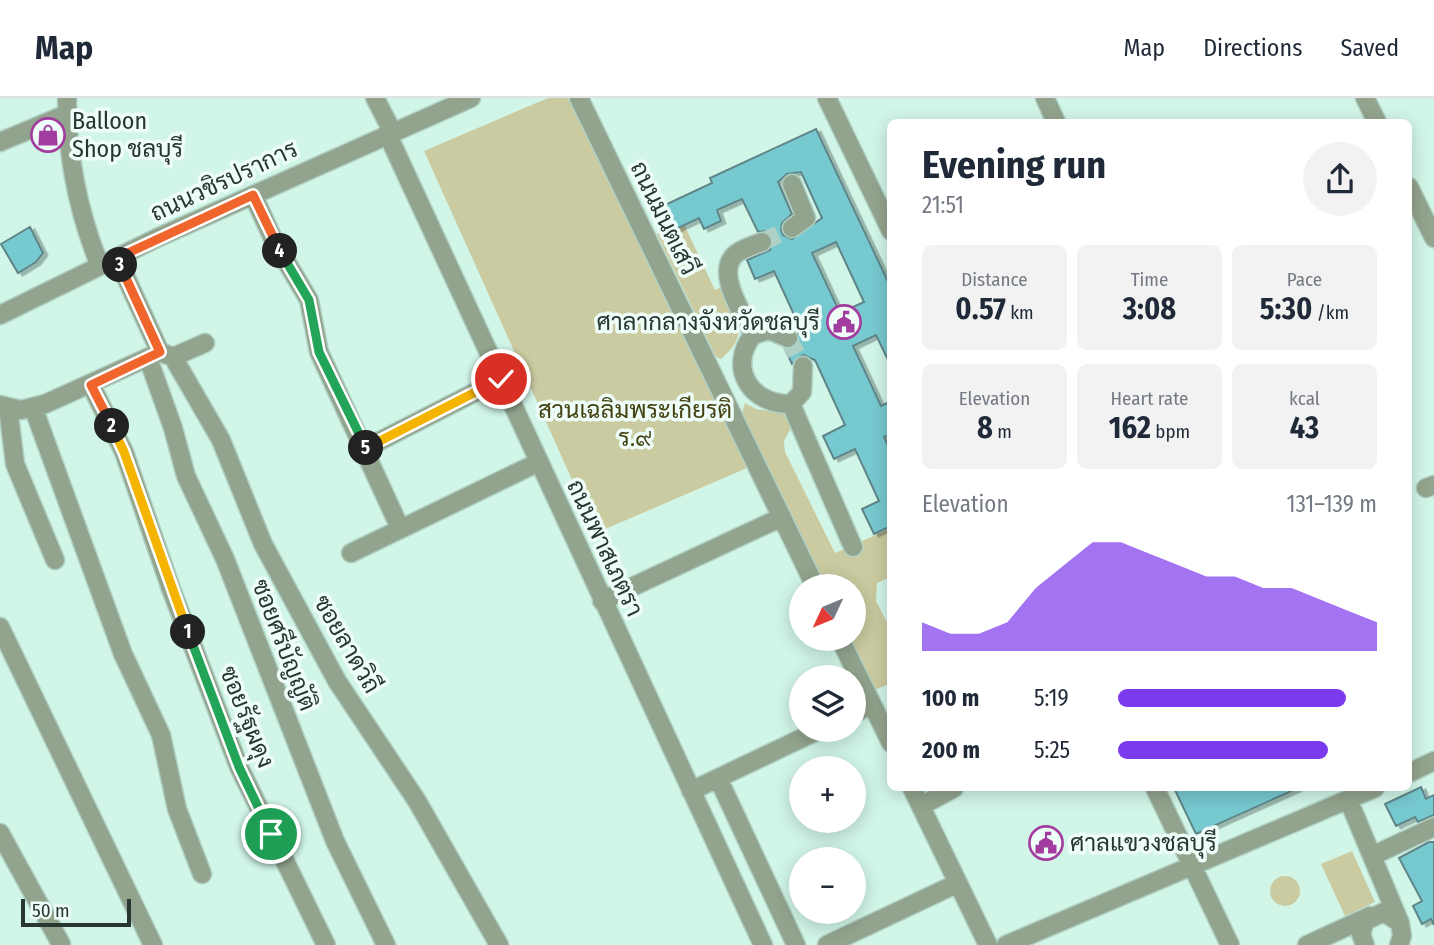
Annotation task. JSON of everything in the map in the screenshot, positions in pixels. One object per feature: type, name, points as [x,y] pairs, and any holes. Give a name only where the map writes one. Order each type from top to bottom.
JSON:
[{"type":"street","name":"ถนนพาสเภตรา","points":[[375,98],[537,463],[763,945]]},
{"type":"street","name":"ถนนวชิรปราการ","points":[[0,315],[389,132],[471,98]]},
{"type":"street","name":"ถนนมนตเสวี","points":[[579,98],[809,574]]},
{"type":"street","points":[[827,98],[887,223]]},
{"type":"street","points":[[1045,98],[1055,119]]},
{"type":"street","points":[[1365,98],[1376,119]]},
{"type":"street","points":[[0,142],[67,106],[82,223],[100,266]]},
{"type":"street","points":[[792,184],[806,218],[792,228]]},
{"type":"street","points":[[1412,193],[1433,232]]},
{"type":"street","points":[[253,195],[274,241],[309,300],[319,352],[400,528]]},
{"type":"street","points":[[753,335],[727,278],[729,265],[735,254],[762,242]]},
{"type":"street","name":"ซอยลาดวิถี","points":[[117,258],[160,356],[221,440],[263,544],[337,681],[416,801],[470,890],[499,945]]},
{"type":"street","points":[[712,374],[730,365],[743,353],[753,335],[769,330],[788,338]]},
{"type":"street","points":[[55,560],[15,464],[4,406],[22,410],[33,407],[160,356],[205,343]]},
{"type":"street","points":[[743,353],[741,373],[748,387],[772,402],[791,404]]},
{"type":"street","name":"ซอยศรีบัญญัติ","points":[[160,356],[186,476],[225,559],[334,841],[386,945]]},
{"type":"street","points":[[791,404],[802,392],[803,366]]},
{"type":"street","points":[[364,449],[501,379]]},
{"type":"street","name":"ซอยรัฐผดุง","points":[[91,385],[124,452],[239,767],[326,945]]},
{"type":"street","points":[[727,404],[747,394],[757,395]]},
{"type":"street","points":[[791,404],[853,547]]},
{"type":"street","points":[[33,407],[123,654],[161,735],[177,809],[202,874]]},
{"type":"street","points":[[351,553],[537,463]]},
{"type":"street","points":[[602,601],[782,517]]},
{"type":"street","points":[[0,627],[153,945]]},
{"type":"street","points":[[846,651],[887,735]]},
{"type":"street","points":[[866,708],[872,705]]},
{"type":"street","points":[[691,791],[794,742]]},
{"type":"street","points":[[1412,771],[1434,761]]},
{"type":"street","points":[[718,778],[796,945]]},
{"type":"street","points":[[914,791],[988,945]]},
{"type":"street","points":[[921,806],[948,791]]},
{"type":"street","points":[[1156,791],[1230,945]]},
{"type":"street","points":[[1006,945],[1350,795],[1402,936]]},
{"type":"street","points":[[1372,856],[1434,827]]},
{"type":"street","points":[[0,833],[61,944]]},
{"type":"street","points":[[827,945],[958,883]]},
{"type":"street","points":[[1307,945],[1384,912],[1402,936]]},
{"type":"street","points":[[1365,945],[1362,927],[1370,916]]},
{"type":"green space","name":"สวนเฉลิมพระเกียรติ ร.๙","points":[[548,98],[568,98],[747,468],[596,533],[424,151]]},
{"type":"green space","points":[[683,222],[715,290],[724,286],[737,316],[739,333],[730,350],[721,359],[716,357],[657,234]]},
{"type":"green space","points":[[745,403],[756,409],[783,413],[792,426],[784,441],[785,452],[835,553],[887,530],[887,579],[877,583],[876,601],[887,622],[887,685],[875,690],[866,672],[866,665],[863,665],[856,651],[866,651],[866,574],[819,574],[742,414]]},
{"type":"green space","points":[[1352,851],[1375,902],[1345,916],[1321,864]]},
{"type":"green space","points":[[1285,876],[1291,877],[1299,885],[1299,897],[1291,905],[1285,906],[1279,905],[1271,897],[1270,891],[1271,885],[1279,877]]},
{"type":"building","name":"ศาลากลางจังหวัดชลบุรี","points":[[816,129],[887,280],[887,358],[876,335],[853,346],[881,406],[887,403],[887,436],[884,437],[887,443],[887,528],[874,534],[862,509],[879,501],[855,449],[834,459],[823,436],[845,425],[815,360],[803,355],[792,364],[785,349],[795,347],[798,333],[802,332],[774,271],[755,279],[747,260],[770,250],[772,237],[765,231],[758,232],[742,199],[717,210],[721,221],[704,229],[699,218],[676,229],[665,205],[712,183],[710,178]],"holes":[[[801,172],[822,218],[792,239],[783,235],[782,223],[792,214],[778,182],[787,174]],[[836,242],[864,302],[840,313],[812,253]]]},
{"type":"building","points":[[30,227],[43,253],[36,262],[18,273],[1,244]]},
{"type":"building","points":[[1421,787],[1426,799],[1434,795],[1434,815],[1418,822],[1415,817],[1396,826],[1385,804]]},
{"type":"building","points":[[1175,791],[1291,791],[1196,834]]},
{"type":"building","points":[[1434,842],[1434,925],[1431,919],[1422,924],[1413,906],[1422,901],[1399,858]]},
{"type":"tunnel","points":[[762,242],[792,228]]},
{"type":"tunnel","points":[[788,338],[803,366]]},
{"type":"place","name":"Balloon Shop ชลบุรี","points":[[48,135]]},
{"type":"place","name":"ศาลากลางจังหวัดชลบุรี","points":[[844,322]]},
{"type":"place","name":"ศาลแขวงชลบุรี","points":[[1046,843]]},
{"type":"route","points":[[271,834],[239,767],[124,452],[91,385],[160,352],[117,258],[253,195],[274,241],[309,300],[319,352],[364,449],[501,379]]}]
